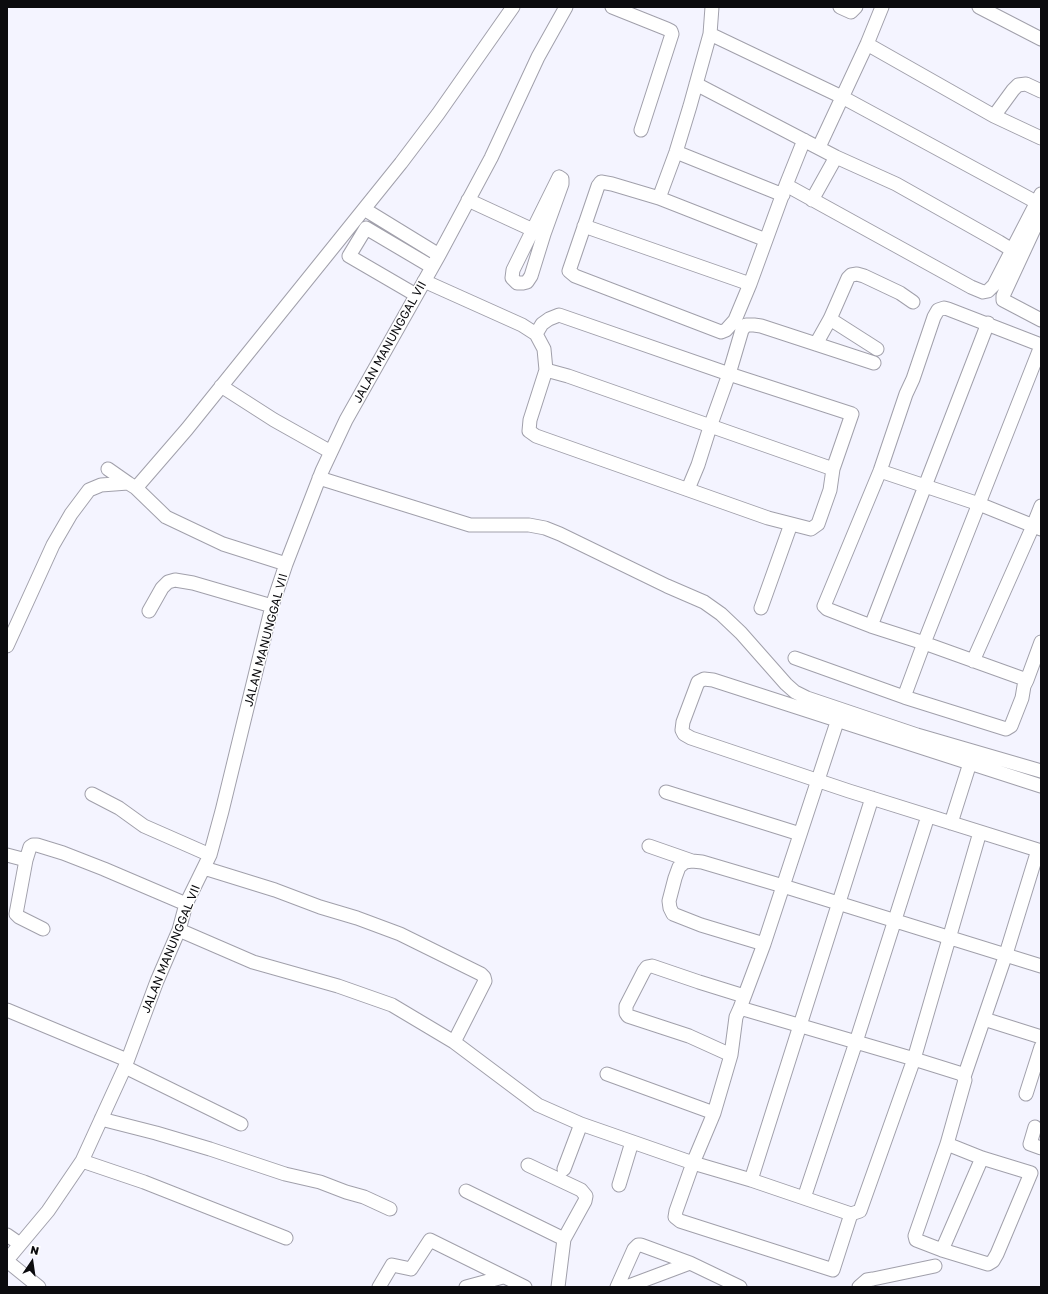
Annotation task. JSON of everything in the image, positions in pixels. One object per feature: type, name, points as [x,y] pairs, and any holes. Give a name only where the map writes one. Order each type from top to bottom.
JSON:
[{"type":"street","points":[[7,646],[53,545],[71,514],[89,490],[101,485],[132,485],[187,429],[364,209],[438,114],[513,7]]},
{"type":"street","name":"JALAN MANUNGGAL VII","points":[[7,1261],[48,1210],[82,1161],[126,1064],[157,981],[179,930],[186,904],[207,861],[222,812],[272,606],[286,564],[319,478],[346,420],[439,255],[491,158],[538,57],[566,7]]},
{"type":"street","points":[[612,7],[667,29],[671,31],[672,34],[642,130]]},
{"type":"street","points":[[659,198],[676,152],[710,34],[712,7]]},
{"type":"street","points":[[840,7],[851,12],[856,7]]},
{"type":"street","points":[[819,148],[867,44],[882,7]]},
{"type":"street","points":[[979,7],[1041,39]]},
{"type":"street","points":[[710,34],[842,97],[1039,203]]},
{"type":"street","points":[[867,44],[994,116],[1041,138]]},
{"type":"street","points":[[696,84],[836,157],[896,184],[1012,250]]},
{"type":"street","points":[[994,116],[1018,85],[1026,84],[1041,91]]},
{"type":"street","points":[[766,240],[659,198],[601,182],[598,186],[569,267],[569,271],[576,276],[720,332],[726,330],[735,320],[750,284],[804,140]]},
{"type":"street","points":[[676,152],[812,200],[971,287],[983,292],[988,291],[994,285],[1039,203]]},
{"type":"street","points":[[812,200],[836,157]]},
{"type":"street","points":[[559,177],[561,177],[562,184],[531,276],[527,282],[519,283],[514,281],[512,278],[512,273],[533,230],[556,182],[559,177]]},
{"type":"street","points":[[468,200],[533,230]]},
{"type":"street","points":[[1039,203],[1003,296],[1003,300],[1041,320]]},
{"type":"street","points":[[364,209],[439,255]]},
{"type":"street","points":[[584,226],[750,284]]},
{"type":"street","points":[[416,295],[349,256],[366,228],[432,267]]},
{"type":"street","points":[[816,344],[830,319],[848,278],[853,274],[864,276],[900,293],[913,302]]},
{"type":"street","points":[[424,281],[522,325],[536,334],[544,349],[546,370],[530,420],[529,431],[536,436],[768,518],[811,529],[818,524],[830,490],[833,469],[852,414],[729,374],[559,315],[542,324],[536,334]]},
{"type":"street","points":[[904,697],[924,643],[1041,345],[988,323],[948,309],[941,309],[936,312],[880,471],[824,606],[827,609],[871,626],[924,643],[1027,680]]},
{"type":"street","points":[[830,319],[877,349]]},
{"type":"street","points":[[871,626],[988,323]]},
{"type":"street","points":[[688,489],[698,465],[729,374],[742,330],[746,326],[754,324],[874,363]]},
{"type":"street","points":[[546,370],[568,376],[833,469]]},
{"type":"street","points":[[221,386],[274,420],[331,452]]},
{"type":"street","points":[[108,470],[132,485],[166,517],[223,544],[286,564]]},
{"type":"street","points":[[880,471],[979,504],[1037,527]]},
{"type":"street","points":[[319,478],[470,525],[529,525],[545,528],[560,534],[667,586],[704,602],[721,614],[741,633],[786,684],[795,692],[839,715],[970,763],[1041,786]]},
{"type":"street","points":[[972,661],[1037,527],[1041,506]]},
{"type":"street","points":[[761,608],[791,524]]},
{"type":"street","points":[[149,611],[162,588],[168,582],[174,580],[193,583],[272,606]]},
{"type":"street","points":[[795,658],[904,697],[1006,729],[1011,726],[1022,698],[1024,686],[1041,642]]},
{"type":"street","points":[[946,1144],[982,1158],[1031,1173],[993,1261],[988,1264],[942,1250],[916,1240],[915,1236],[946,1144],[965,1080],[964,1077],[1040,850],[872,798],[692,738],[684,734],[682,730],[683,722],[698,682],[704,679],[713,680],[917,735],[1041,771]]},
{"type":"street","points":[[839,715],[764,944],[736,1017],[731,1055],[714,1113],[693,1163],[675,1217],[680,1221],[833,1270],[851,1214]]},
{"type":"street","points":[[951,823],[970,763]]},
{"type":"street","points":[[666,792],[800,834]]},
{"type":"street","points":[[92,794],[119,808],[144,826],[207,861],[275,890],[400,934],[481,974],[484,977],[484,981],[454,1042]]},
{"type":"street","points":[[751,1180],[872,798]]},
{"type":"street","points":[[804,1198],[856,1042],[928,816]]},
{"type":"street","points":[[179,930],[253,962],[314,979],[384,1002],[454,1042],[538,1105],[581,1124],[693,1163],[751,1180],[851,1214],[860,1210],[914,1059],[948,937],[980,832]]},
{"type":"street","points":[[43,929],[16,914],[26,860],[30,847],[33,845],[63,853],[91,863],[186,904]]},
{"type":"street","points":[[650,846],[692,861]]},
{"type":"street","points":[[7,855],[26,860]]},
{"type":"street","points":[[764,944],[701,925],[673,914],[669,901],[679,867],[685,862],[702,862],[1006,954],[1041,966]]},
{"type":"street","points":[[731,1055],[689,1036],[628,1016],[626,1013],[626,1006],[644,971],[648,967],[652,966],[704,984],[799,1026],[914,1059],[962,1074],[964,1077]]},
{"type":"street","points":[[7,1010],[126,1064],[241,1124]]},
{"type":"street","points":[[984,1019],[1041,1037]]},
{"type":"street","points":[[1026,1094],[1041,1047]]},
{"type":"street","points":[[607,1074],[714,1113]]},
{"type":"street","points":[[101,1120],[163,1135],[285,1174],[320,1182],[364,1197],[390,1209]]},
{"type":"street","points":[[564,1169],[581,1124]]},
{"type":"street","points":[[1035,1127],[1030,1144],[1041,1148]]},
{"type":"street","points":[[619,1185],[632,1142]]},
{"type":"street","points":[[942,1250],[982,1158]]},
{"type":"street","points":[[82,1161],[144,1182],[286,1238]]},
{"type":"street","points":[[528,1165],[581,1190],[586,1196],[585,1201],[564,1239],[558,1287]]},
{"type":"street","points":[[466,1191],[564,1239]]},
{"type":"street","points":[[7,1235],[20,1244]]},
{"type":"street","points":[[379,1287],[392,1265],[411,1269],[430,1240],[525,1287]]},
{"type":"street","points":[[617,1287],[634,1249],[639,1245],[690,1263],[740,1287]]},
{"type":"street","points":[[7,1261],[39,1287]]},
{"type":"street","points":[[626,1287],[690,1263]]},
{"type":"street","points":[[859,1287],[873,1278],[935,1266]]},
{"type":"street","points":[[466,1287],[503,1277]]}]
